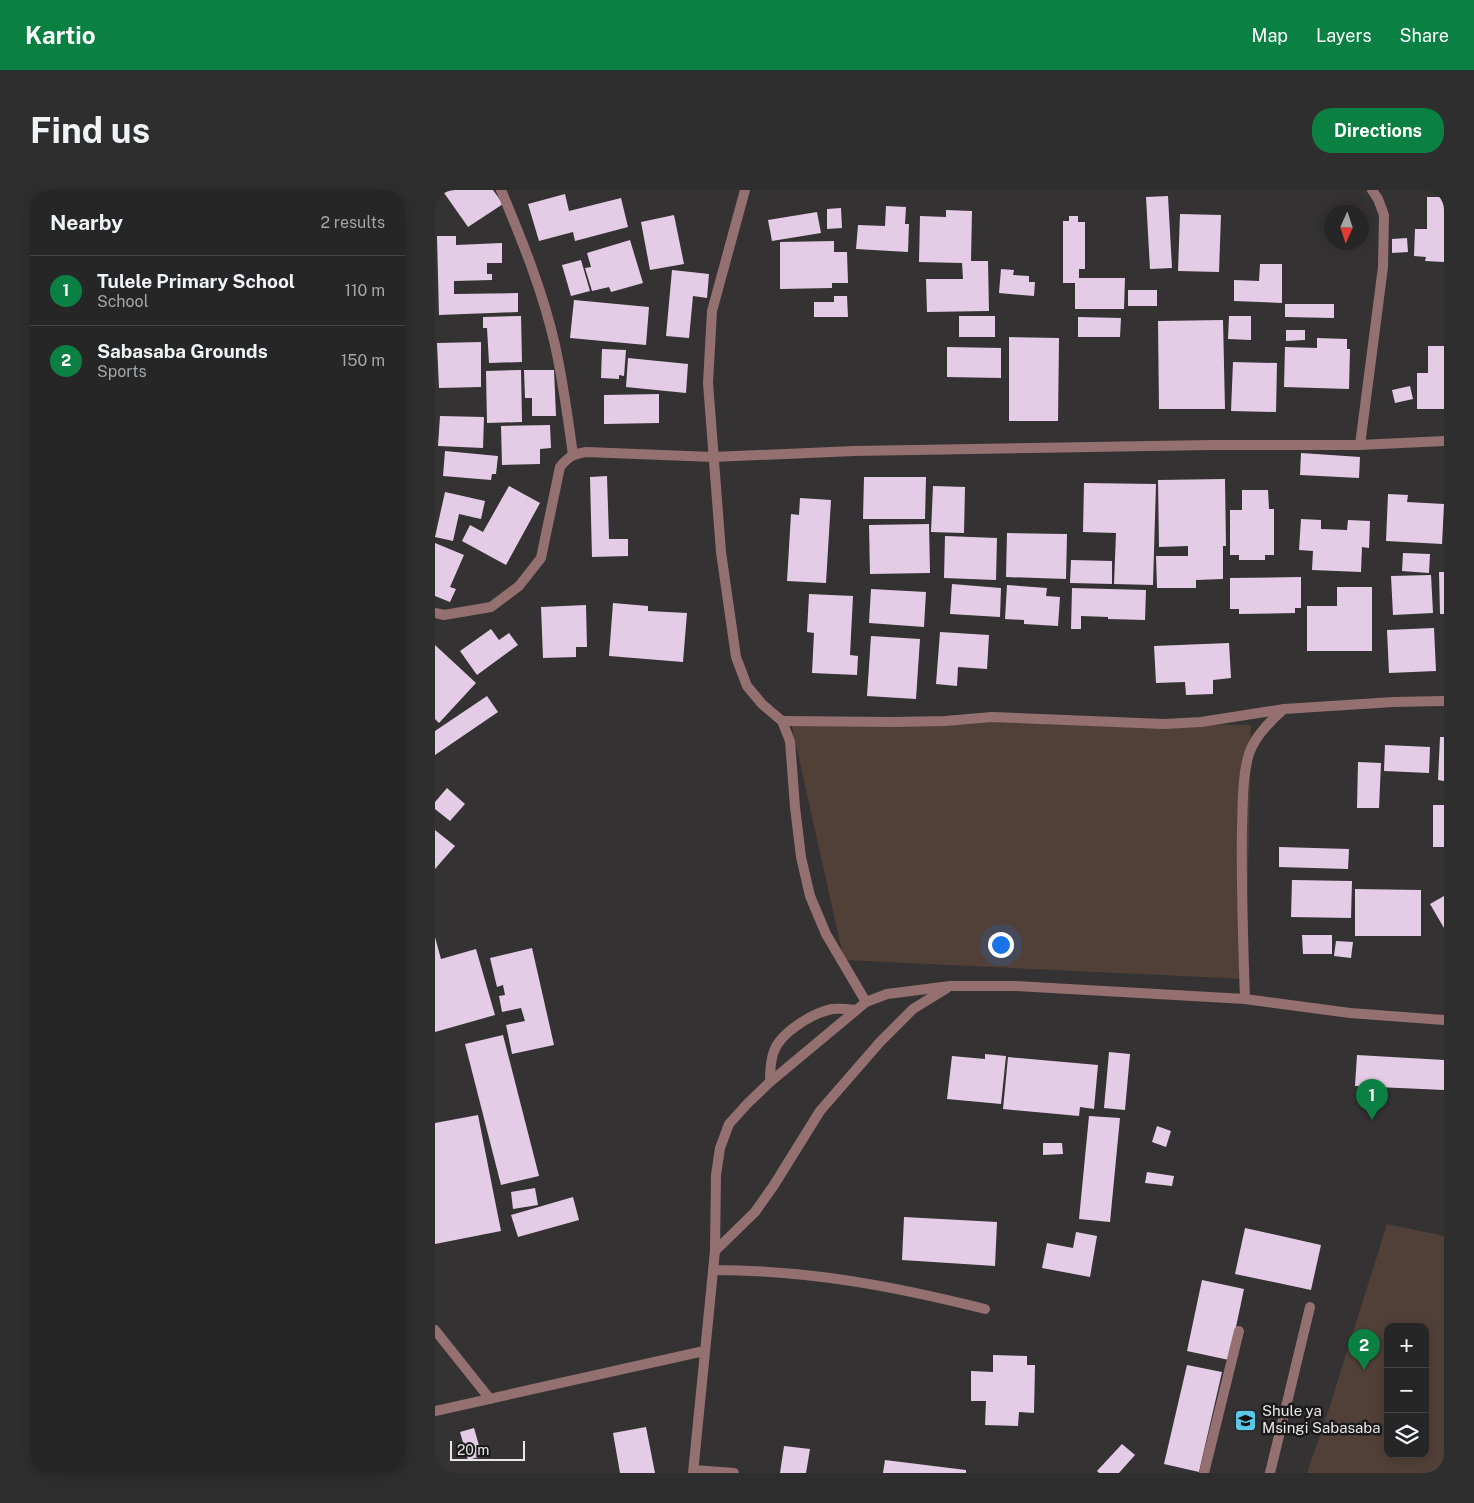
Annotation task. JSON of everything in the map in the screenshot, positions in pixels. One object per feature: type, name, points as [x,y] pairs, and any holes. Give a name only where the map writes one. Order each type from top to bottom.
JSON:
[{"type":"street","points":[[501,190],[534,275],[555,343],[573,454]]},
{"type":"street","points":[[745,190],[712,311],[708,383],[721,552],[736,657],[747,686],[762,704],[782,721],[790,741],[801,857],[810,896],[826,934],[866,1002]]},
{"type":"street","points":[[1360,445],[1383,268],[1384,215],[1378,199],[1372,190]]},
{"type":"street","points":[[435,613],[444,615],[491,606],[519,586],[541,558],[560,467],[573,454],[601,452],[713,457],[854,451],[1038,447],[1360,445],[1444,442]]},
{"type":"street","points":[[782,721],[894,722],[1008,717],[1164,724],[1201,722],[1284,709],[1393,702],[1444,701]]},
{"type":"street","points":[[1245,1000],[1241,864],[1245,774],[1249,753],[1258,737],[1269,722],[1284,709]]},
{"type":"street","points":[[715,1251],[755,1212],[820,1111],[880,1042],[913,1009],[950,986]]},
{"type":"street","points":[[734,1473],[693,1472],[715,1251],[716,1175],[720,1148],[729,1124],[748,1103],[770,1082],[866,1002],[887,994],[950,986],[1014,986],[1245,1000],[1350,1013],[1444,1020]]},
{"type":"street","points":[[770,1082],[774,1050],[782,1038],[796,1026],[833,1009],[856,1010]]},
{"type":"street","points":[[713,1270],[755,1270],[871,1283],[985,1309]]},
{"type":"street","points":[[1270,1473],[1311,1307]]},
{"type":"street","points":[[435,1330],[490,1400]]},
{"type":"street","points":[[1204,1473],[1239,1331]]},
{"type":"street","points":[[435,1411],[704,1351]]},
{"type":"shaded area","points":[[790,718],[1251,725],[1246,979],[844,960]]},
{"type":"shaded area","points":[[1387,1224],[1444,1236],[1444,1473],[1307,1473]]},
{"type":"building","points":[[442,190],[493,190],[503,204],[468,227]]},
{"type":"building","points":[[565,194],[569,211],[621,198],[628,227],[575,241],[573,232],[539,241],[528,204]]},
{"type":"building","points":[[1168,196],[1172,268],[1150,269],[1146,197]]},
{"type":"building","points":[[1427,197],[1444,197],[1444,262],[1425,261],[1426,257],[1414,256],[1415,229],[1427,229]]},
{"type":"building","points":[[886,206],[906,207],[905,224],[909,224],[908,252],[856,249],[858,225],[885,226]]},
{"type":"building","points":[[841,208],[842,228],[827,229],[827,209]]},
{"type":"building","points":[[946,210],[972,211],[971,261],[988,261],[989,311],[927,312],[926,279],[963,279],[962,263],[919,262],[920,216],[946,217]]},
{"type":"building","points":[[817,212],[821,233],[772,241],[768,220]]},
{"type":"building","points":[[1180,214],[1221,215],[1219,272],[1178,271]]},
{"type":"building","points":[[674,215],[684,264],[650,270],[641,222]]},
{"type":"building","points":[[1069,216],[1078,216],[1078,222],[1085,222],[1085,269],[1079,269],[1079,278],[1125,278],[1124,309],[1075,309],[1075,283],[1063,283],[1063,221],[1069,221]]},
{"type":"building","points":[[437,236],[456,236],[456,245],[502,243],[502,263],[487,263],[487,274],[492,274],[492,280],[454,281],[454,294],[518,293],[518,312],[439,315]]},
{"type":"building","points":[[1407,238],[1408,252],[1392,253],[1392,239]]},
{"type":"building","points":[[630,240],[643,283],[611,292],[609,287],[592,291],[585,268],[591,267],[587,253]]},
{"type":"building","points":[[834,241],[834,252],[847,252],[848,283],[832,283],[832,288],[780,289],[780,242]]},
{"type":"building","points":[[581,260],[590,291],[571,296],[562,265]]},
{"type":"building","points":[[1260,264],[1282,264],[1282,303],[1234,301],[1234,280],[1259,281]]},
{"type":"building","points":[[1001,269],[1014,270],[1013,275],[1029,276],[1029,282],[1035,282],[1034,296],[999,293]]},
{"type":"building","points":[[672,270],[709,274],[707,298],[693,296],[689,338],[666,336]]},
{"type":"building","points":[[1128,290],[1157,290],[1157,306],[1128,306]]},
{"type":"building","points":[[834,296],[847,296],[848,317],[814,317],[814,302],[834,302]]},
{"type":"building","points":[[574,300],[649,307],[646,345],[570,338]]},
{"type":"building","points":[[1285,304],[1334,304],[1334,318],[1285,317]]},
{"type":"building","points":[[521,316],[522,362],[489,363],[487,328],[483,328],[483,317]]},
{"type":"building","points":[[959,316],[995,316],[995,337],[959,337]]},
{"type":"building","points":[[1229,316],[1251,316],[1251,340],[1228,339]]},
{"type":"building","points":[[1078,317],[1121,318],[1120,337],[1078,337]]},
{"type":"building","points":[[1223,320],[1225,409],[1159,409],[1158,321]]},
{"type":"building","points":[[1286,330],[1305,330],[1305,340],[1286,341]]},
{"type":"building","points":[[1009,337],[1059,338],[1058,421],[1009,421]]},
{"type":"building","points":[[1317,338],[1347,339],[1347,349],[1350,349],[1349,389],[1284,387],[1285,347],[1317,348]]},
{"type":"building","points":[[481,342],[481,387],[439,388],[437,343]]},
{"type":"building","points":[[1428,346],[1444,346],[1444,409],[1417,409],[1417,373],[1428,373]]},
{"type":"building","points":[[947,347],[1001,348],[1001,378],[947,377]]},
{"type":"building","points":[[602,349],[626,350],[624,376],[619,375],[619,379],[601,378]]},
{"type":"building","points":[[628,358],[688,364],[686,393],[626,387]]},
{"type":"building","points":[[1233,362],[1277,363],[1276,412],[1231,411]]},
{"type":"building","points":[[521,370],[522,422],[487,423],[486,371]]},
{"type":"building","points":[[524,370],[554,370],[556,416],[532,416],[532,398],[525,398]]},
{"type":"building","points":[[1410,386],[1413,399],[1395,403],[1392,390]]},
{"type":"building","points":[[659,394],[659,423],[604,424],[604,395]]},
{"type":"building","points":[[440,416],[484,417],[483,448],[438,446]]},
{"type":"building","points":[[550,425],[551,448],[540,449],[540,464],[502,465],[501,426]]},
{"type":"building","points":[[445,451],[498,456],[496,474],[492,474],[491,480],[443,476]]},
{"type":"building","points":[[1301,453],[1360,457],[1359,478],[1300,475]]},
{"type":"building","points":[[607,476],[609,539],[628,539],[628,556],[592,557],[590,477]]},
{"type":"building","points":[[864,477],[926,477],[925,519],[863,519]]},
{"type":"building","points":[[1225,479],[1226,546],[1223,546],[1223,579],[1196,580],[1196,588],[1157,588],[1156,556],[1188,556],[1188,546],[1159,547],[1158,480]]},
{"type":"building","points":[[1084,483],[1156,484],[1153,585],[1114,584],[1116,533],[1083,532]]},
{"type":"building","points":[[509,486],[540,503],[506,565],[462,541],[470,525],[483,532]]},
{"type":"building","points":[[933,486],[965,487],[964,533],[931,532]]},
{"type":"building","points":[[1242,490],[1268,490],[1269,509],[1274,509],[1274,555],[1265,555],[1265,560],[1239,560],[1239,555],[1230,555],[1230,510],[1242,510]]},
{"type":"building","points":[[445,492],[485,501],[481,519],[459,514],[453,541],[435,537]]},
{"type":"building","points":[[1388,494],[1408,495],[1407,502],[1444,504],[1442,544],[1386,541]]},
{"type":"building","points":[[800,498],[831,500],[826,583],[787,581],[791,514],[799,515]]},
{"type":"building","points":[[1301,519],[1321,520],[1321,529],[1347,530],[1348,520],[1370,521],[1369,548],[1362,547],[1361,572],[1312,570],[1313,551],[1299,550]]},
{"type":"building","points":[[929,524],[930,573],[870,574],[869,525]]},
{"type":"building","points":[[1007,533],[1067,534],[1066,579],[1006,577]]},
{"type":"building","points":[[945,536],[997,538],[996,580],[944,578]]},
{"type":"building","points":[[435,543],[464,555],[450,587],[456,589],[450,602],[435,596]]},
{"type":"building","points":[[1403,553],[1430,554],[1429,573],[1402,571]]},
{"type":"building","points":[[1071,560],[1112,561],[1112,584],[1070,583]]},
{"type":"building","points":[[1439,572],[1444,572],[1444,614],[1440,614]]},
{"type":"building","points":[[1431,575],[1433,613],[1393,615],[1391,576]]},
{"type":"building","points":[[1301,577],[1301,608],[1295,608],[1295,613],[1239,614],[1239,609],[1230,609],[1230,578]]},
{"type":"building","points":[[952,584],[1001,588],[1000,617],[950,614]]},
{"type":"building","points":[[1007,585],[1047,588],[1046,596],[1060,597],[1058,626],[1024,624],[1024,620],[1005,619]]},
{"type":"building","points":[[1337,587],[1372,587],[1372,651],[1307,651],[1307,606],[1337,606]]},
{"type":"building","points":[[1072,588],[1146,590],[1145,620],[1081,616],[1081,629],[1071,629]]},
{"type":"building","points":[[871,589],[926,592],[924,627],[869,623]]},
{"type":"building","points":[[809,594],[853,596],[850,655],[858,656],[857,675],[812,673],[814,633],[807,632]]},
{"type":"building","points":[[613,603],[648,606],[648,611],[687,613],[683,662],[609,656]]},
{"type":"building","points":[[586,605],[587,647],[576,647],[576,657],[543,658],[541,607]]},
{"type":"building","points":[[1434,628],[1436,671],[1389,673],[1387,630]]},
{"type":"building","points":[[491,629],[499,640],[509,633],[518,645],[477,675],[460,651]]},
{"type":"building","points":[[940,632],[989,635],[987,669],[958,667],[957,686],[936,684]]},
{"type":"building","points":[[871,636],[920,639],[916,699],[867,696]]},
{"type":"building","points":[[1229,643],[1231,678],[1213,680],[1213,694],[1186,695],[1185,682],[1156,683],[1154,646]]},
{"type":"building","points":[[435,645],[476,683],[439,723],[435,719]]},
{"type":"building","points":[[487,696],[498,712],[435,755],[435,731]]},
{"type":"building","points":[[1440,737],[1444,737],[1444,781],[1438,780]]},
{"type":"building","points":[[1385,745],[1430,747],[1429,773],[1384,771]]},
{"type":"building","points":[[1358,762],[1381,763],[1379,808],[1357,808]]},
{"type":"building","points":[[447,788],[465,804],[450,821],[435,809],[435,802]]},
{"type":"building","points":[[1433,805],[1444,805],[1444,847],[1433,847]]},
{"type":"building","points":[[435,830],[455,846],[435,869]]},
{"type":"building","points":[[1279,847],[1349,849],[1348,869],[1279,867]]},
{"type":"building","points":[[1292,880],[1352,881],[1351,918],[1291,917]]},
{"type":"building","points":[[1355,889],[1421,890],[1421,936],[1355,936]]},
{"type":"building","points":[[1444,896],[1444,928],[1430,904]]},
{"type":"building","points":[[1302,935],[1332,935],[1332,954],[1303,954]]},
{"type":"building","points":[[435,937],[441,959],[476,949],[495,1015],[435,1032]]},
{"type":"building","points":[[1336,941],[1353,942],[1351,958],[1334,956]]},
{"type":"building","points":[[532,948],[554,1045],[512,1054],[506,1025],[525,1021],[521,1008],[502,1012],[499,996],[505,995],[503,985],[497,987],[490,958]]},
{"type":"building","points":[[503,1035],[539,1176],[501,1185],[465,1044]]},
{"type":"building","points":[[1109,1052],[1130,1054],[1125,1110],[1104,1108]]},
{"type":"building","points":[[985,1054],[1006,1056],[1001,1104],[947,1099],[952,1056],[985,1059]]},
{"type":"building","points":[[1357,1055],[1444,1060],[1444,1090],[1355,1086]]},
{"type":"building","points":[[1008,1057],[1098,1065],[1094,1109],[1080,1107],[1079,1116],[1003,1109]]},
{"type":"building","points":[[478,1115],[501,1231],[435,1244],[435,1123]]},
{"type":"building","points":[[1089,1116],[1120,1118],[1110,1222],[1079,1219]]},
{"type":"building","points":[[1157,1126],[1171,1131],[1166,1147],[1152,1142]]},
{"type":"building","points":[[1043,1143],[1062,1143],[1063,1154],[1043,1155]]},
{"type":"building","points":[[1147,1172],[1174,1176],[1172,1186],[1145,1183]]},
{"type":"building","points":[[535,1188],[538,1205],[513,1209],[511,1192]]},
{"type":"building","points":[[573,1197],[579,1220],[518,1237],[511,1215]]},
{"type":"building","points":[[904,1217],[997,1222],[995,1266],[902,1260]]},
{"type":"building","points":[[1245,1228],[1321,1245],[1311,1290],[1235,1274]]},
{"type":"building","points":[[1076,1232],[1097,1236],[1090,1277],[1042,1268],[1047,1243],[1073,1248]]},
{"type":"building","points":[[1202,1280],[1244,1289],[1229,1360],[1187,1351]]},
{"type":"building","points":[[993,1355],[1027,1356],[1027,1365],[1035,1365],[1034,1413],[1019,1412],[1018,1426],[985,1425],[986,1401],[971,1401],[971,1371],[993,1372]]},
{"type":"building","points":[[1187,1365],[1222,1372],[1199,1472],[1164,1464]]},
{"type":"building","points":[[646,1427],[655,1473],[620,1473],[613,1433]]},
{"type":"building","points":[[474,1428],[482,1456],[468,1460],[460,1432]]},
{"type":"building","points":[[1122,1444],[1135,1455],[1119,1473],[1099,1473],[1097,1471]]},
{"type":"building","points":[[784,1446],[810,1449],[806,1473],[780,1473]]},
{"type":"building","points":[[885,1460],[966,1470],[966,1473],[883,1473]]},
{"type":"place","name":"Tulele Primary School","points":[[1372,1120]]},
{"type":"place","name":"Sabasaba Grounds","points":[[1364,1370]]},
{"type":"place","name":"Shule ya Msingi Sabasaba","points":[[1246,1420]]}]
